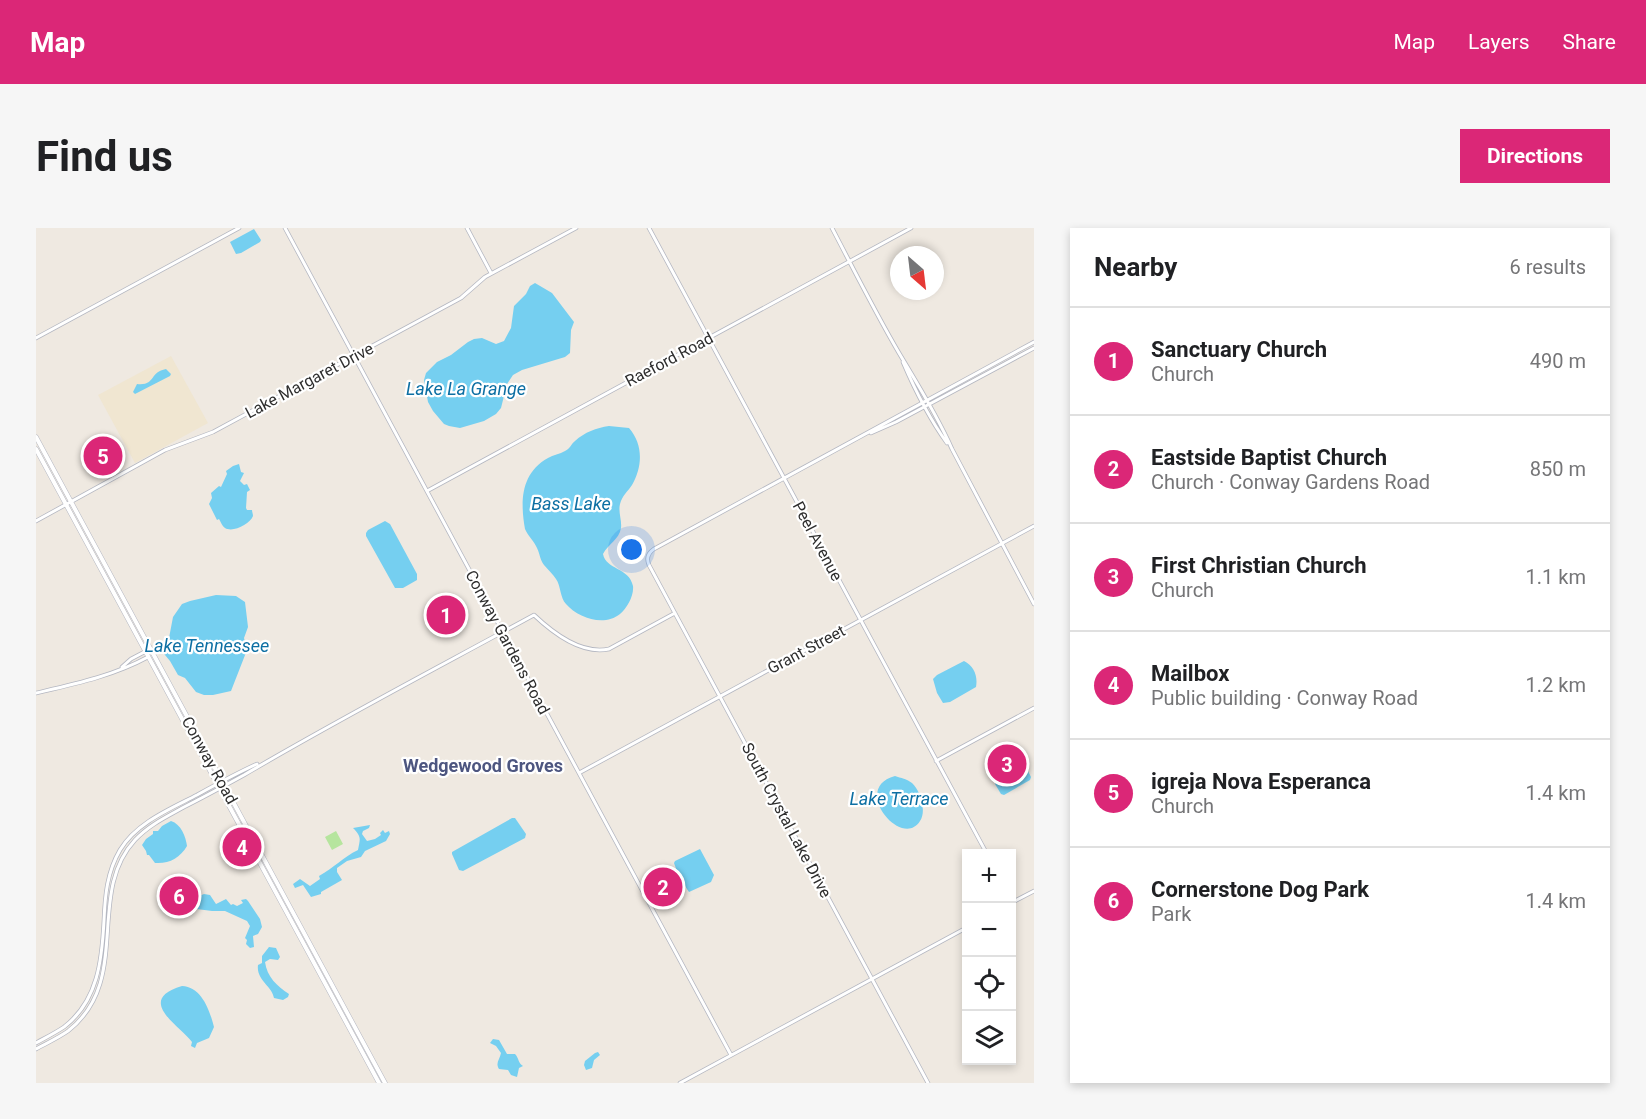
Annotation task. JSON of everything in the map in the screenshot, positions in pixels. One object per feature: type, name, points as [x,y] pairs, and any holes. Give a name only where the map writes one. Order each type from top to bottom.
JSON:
[{"type":"main road","name":"Conway Road","points":[[36,437],[166,690],[221,785],[385,1083]]},
{"type":"main road","name":"Conway Road","points":[[36,449],[68,503]]},
{"type":"main road","name":"Conway Road","points":[[150,656],[182,708],[289,917],[379,1083]]},
{"type":"main road","points":[[166,690],[182,708]]},
{"type":"main road","points":[[289,917],[301,929]]},
{"type":"main road","points":[[361,1050],[374,1062]]},
{"type":"street","points":[[36,338],[239,228]]},
{"type":"street","name":"Conway Gardens Road","points":[[285,228],[731,1055]]},
{"type":"street","points":[[467,228],[491,273]]},
{"type":"street","name":"Lake Margaret Drive","points":[[36,520],[165,450],[213,432],[354,356],[461,298],[491,273],[576,228]]},
{"type":"street","name":"Peel Avenue","points":[[649,228],[984,849]]},
{"type":"street","points":[[832,228],[922,402],[938,431],[952,450]]},
{"type":"street","name":"Raeford Road","points":[[427,491],[911,228]]},
{"type":"street","points":[[785,478],[1034,342]]},
{"type":"street","points":[[864,436],[925,407],[1034,348]]},
{"type":"street","points":[[899,354],[916,379],[1034,604]]},
{"type":"street","name":"South Crystal Lake Drive","points":[[785,478],[654,549],[647,557],[649,565],[928,1083]]},
{"type":"street","name":"Grant Street","points":[[579,773],[1034,526]]},
{"type":"street","points":[[36,1049],[67,1031],[83,1016],[96,995],[105,964],[112,889],[116,876],[127,851],[135,840],[161,820],[270,758],[534,615],[580,647],[600,651],[609,649],[675,613]]},
{"type":"street","points":[[120,669],[130,659],[147,650]]},
{"type":"street","points":[[36,693],[94,680],[150,656]]},
{"type":"street","points":[[936,761],[1034,708]]},
{"type":"street","points":[[36,1043],[64,1026],[84,1006],[91,994],[100,962],[104,896],[121,848],[130,837],[154,818],[221,785]]},
{"type":"street","points":[[1016,900],[1034,891]]},
{"type":"street","points":[[680,1083],[962,929]]},
{"type":"shaded area","points":[[171,356],[208,423],[135,463],[98,395]]},
{"type":"green space","points":[[336,831],[343,844],[332,850],[325,837]]},
{"type":"water","points":[[254,229],[260,242],[236,254],[230,242]]},
{"type":"water","name":"Lake La Grange","points":[[535,283],[552,293],[574,322],[571,330],[570,353],[565,357],[513,375],[507,384],[501,408],[484,421],[460,428],[444,424],[428,402],[424,380],[426,373],[437,362],[474,339],[482,338],[496,344],[504,341],[511,328],[514,306]]},
{"type":"water","points":[[166,369],[171,374],[170,376],[135,394],[133,392],[137,384],[147,383],[157,373]]},
{"type":"water","name":"Bass Lake","points":[[609,426],[629,428],[637,441],[640,463],[636,478],[620,504],[620,532],[603,554],[608,563],[631,580],[633,586],[631,598],[620,614],[614,618],[599,620],[584,617],[571,609],[564,601],[558,582],[543,563],[536,545],[525,529],[523,498],[524,489],[532,471],[539,464],[567,450],[587,433]]},
{"type":"water","points":[[239,464],[241,472],[244,473],[240,481],[244,485],[247,484],[250,490],[247,492],[246,508],[252,510],[253,516],[241,527],[228,529],[219,519],[217,520],[209,504],[212,498],[211,493],[219,486],[221,487],[227,474],[226,471]]},
{"type":"water","points":[[385,521],[390,524],[417,574],[417,580],[403,588],[395,588],[366,536],[368,530]]},
{"type":"water","name":"Lake Tennessee","points":[[216,595],[236,596],[245,602],[248,627],[244,638],[247,650],[231,691],[204,695],[196,692],[185,678],[178,675],[160,649],[169,638],[173,617],[182,604]]},
{"type":"water","points":[[964,661],[974,672],[976,687],[950,702],[943,703],[933,679]]},
{"type":"water","points":[[1025,765],[1031,777],[1030,780],[1004,795],[1001,794],[995,784],[996,780]]},
{"type":"water","name":"Lake Terrace","points":[[895,776],[912,783],[920,795],[923,806],[922,817],[912,828],[902,828],[892,823],[878,803],[877,792],[882,783]]},
{"type":"water","points":[[515,818],[526,834],[525,838],[463,871],[459,870],[452,852]]},
{"type":"water","points":[[171,821],[182,831],[187,846],[174,859],[155,863],[147,855],[142,845],[153,834],[153,831],[158,831]]},
{"type":"water","points":[[370,825],[362,834],[367,841],[381,835],[383,830],[385,833],[389,831],[390,834],[386,841],[365,851],[361,857],[347,861],[337,868],[342,880],[321,894],[311,897],[303,885],[295,888],[293,884],[300,879],[310,886],[320,879],[319,876],[358,850],[360,838],[353,828]]},
{"type":"water","points":[[700,849],[714,875],[711,882],[689,892],[679,877],[674,863]]},
{"type":"water","points":[[204,894],[210,895],[216,904],[226,899],[231,905],[237,906],[243,903],[241,900],[248,901],[260,919],[262,927],[258,934],[253,936],[254,947],[250,948],[246,944],[245,938],[250,926],[247,921],[225,911],[189,908],[190,900]]},
{"type":"water","points":[[269,947],[276,948],[280,957],[278,960],[270,959],[265,962],[273,981],[289,994],[283,1000],[274,998],[259,975],[258,965],[262,963],[262,956]]},
{"type":"water","points":[[182,986],[189,987],[200,995],[214,1027],[209,1038],[197,1043],[195,1048],[164,1013],[161,1005],[162,998],[168,992]]},
{"type":"water","points":[[493,1039],[499,1040],[507,1054],[515,1054],[523,1066],[519,1068],[517,1077],[511,1075],[508,1070],[499,1069],[501,1053],[496,1046],[490,1043]]},
{"type":"water","points":[[598,1052],[600,1055],[594,1060],[592,1068],[586,1070],[585,1061]]},
{"type":"place","name":"igreja Nova Esperanca","points":[[103,456]]},
{"type":"place","name":"Sanctuary Church","points":[[446,615]]},
{"type":"place","name":"First Christian Church","points":[[1007,764]]},
{"type":"place","name":"Mailbox","points":[[242,847]]},
{"type":"place","name":"Eastside Baptist Church","points":[[663,887]]},
{"type":"place","name":"Cornerstone Dog Park","points":[[179,896]]},
{"type":"district","name":"Wedgewood Groves","points":[[483,766]]}]
